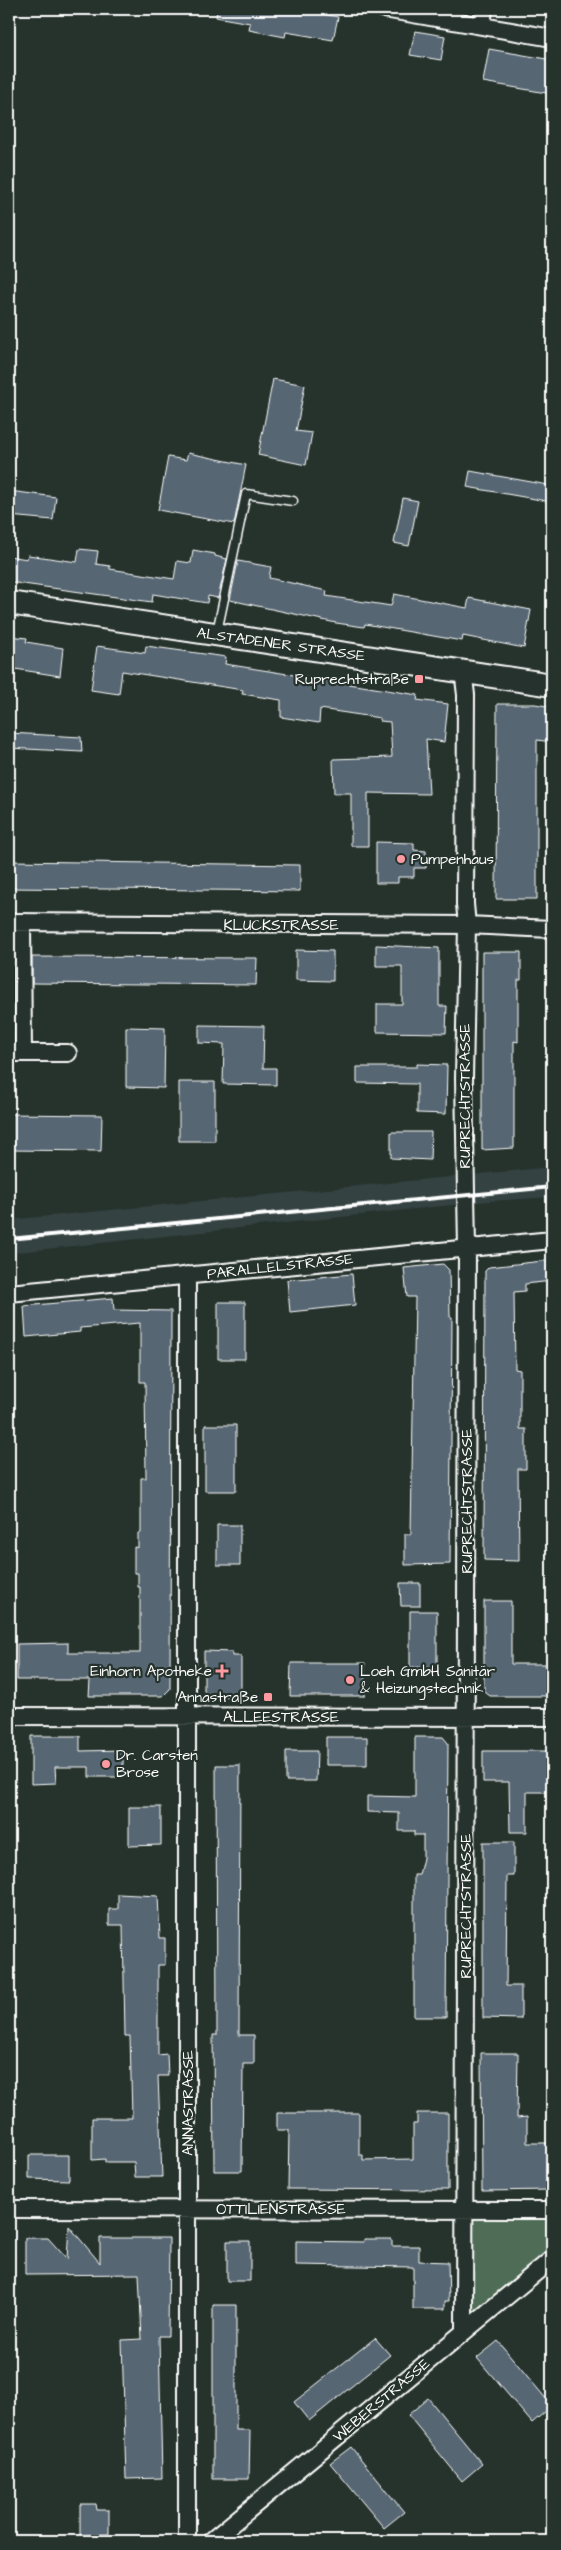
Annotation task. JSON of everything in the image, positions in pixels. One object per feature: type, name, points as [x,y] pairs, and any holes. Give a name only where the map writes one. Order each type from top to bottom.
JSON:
[{"type":"street","points":[[384,9],[552,38]]},
{"type":"street","points":[[482,26],[484,9]]},
{"type":"street","name":"ALSTADENER STRASSE","points":[[9,603],[463,670],[552,685]]},
{"type":"street","name":"RUPRECHTSTRASSE","points":[[463,670],[466,695],[465,904],[467,925],[464,1088],[467,1248],[466,2210],[464,2332]]},
{"type":"street","points":[[16,922],[16,1053],[68,1053]]},
{"type":"street","name":"KLUCKSTRASSE","points":[[16,922],[467,925],[552,929]]},
{"type":"street","name":"PARALLELSTRASSE","points":[[9,1293],[552,1240]]},
{"type":"street","name":"ANNASTRASSE","points":[[186,1275],[187,2541]]},
{"type":"street","name":"ALLEESTRASSE","points":[[9,1716],[552,1717]]},
{"type":"street","name":"OTTILIENSTRASSE","points":[[9,2209],[552,2210]]},
{"type":"street","name":"WEBERSTRASSE","points":[[211,2541],[552,2259]]},
{"type":"lane","points":[[217,634],[246,494],[293,501]]},
{"type":"shaded area","points":[[552,1167],[552,1197],[489,1201],[9,1253],[9,1220]]},
{"type":"green space","points":[[466,2210],[552,2210],[552,2259],[464,2331]]},
{"type":"building","points":[[217,9],[297,9],[338,17],[333,40],[286,32],[285,37],[249,30],[250,23],[216,17]]},
{"type":"building","points":[[415,31],[445,36],[441,60],[410,55]]},
{"type":"building","points":[[489,49],[552,60],[552,94],[483,82]]},
{"type":"building","points":[[273,379],[305,385],[296,431],[312,433],[306,465],[258,455]]},
{"type":"building","points":[[188,453],[246,465],[234,524],[158,510],[168,457],[186,460]]},
{"type":"building","points":[[470,471],[548,485],[552,488],[552,502],[467,487]]},
{"type":"building","points":[[9,491],[56,497],[53,520],[9,516]]},
{"type":"building","points":[[403,498],[418,501],[409,546],[394,543]]},
{"type":"building","points":[[79,549],[98,551],[96,564],[110,566],[110,569],[174,579],[177,561],[191,563],[193,550],[215,554],[215,556],[227,559],[218,598],[208,596],[207,603],[153,594],[152,602],[9,582],[9,556],[27,559],[28,555],[77,562]]},
{"type":"building","points":[[238,561],[271,567],[269,578],[327,591],[326,596],[391,606],[394,594],[467,608],[469,598],[531,610],[524,648],[463,636],[462,641],[365,624],[364,627],[336,623],[230,600]]},
{"type":"building","points":[[9,636],[27,638],[26,642],[63,648],[60,676],[9,668]]},
{"type":"building","points":[[97,646],[145,653],[146,646],[226,657],[225,664],[418,695],[417,700],[448,704],[444,742],[426,739],[429,794],[368,793],[368,846],[351,846],[351,793],[334,793],[333,759],[392,757],[390,722],[380,721],[380,718],[320,709],[319,723],[281,717],[281,700],[242,694],[243,690],[122,671],[119,694],[91,690]]},
{"type":"building","points":[[497,704],[535,704],[552,707],[552,742],[537,740],[537,899],[496,899]]},
{"type":"building","points":[[9,733],[81,737],[82,752],[9,748]]},
{"type":"building","name":"Pumpenhaus","points":[[376,842],[414,843],[414,850],[426,851],[426,868],[414,868],[414,877],[398,877],[398,883],[376,883]]},
{"type":"building","points":[[9,861],[300,865],[300,891],[9,888]]},
{"type":"building","points":[[376,945],[439,948],[439,1006],[447,1006],[446,1033],[377,1032],[377,1004],[402,1004],[402,966],[376,966]]},
{"type":"building","points":[[296,950],[333,951],[333,981],[296,980]]},
{"type":"building","points":[[482,952],[521,952],[521,980],[518,980],[518,1042],[514,1041],[514,1148],[482,1150]]},
{"type":"building","points":[[32,957],[257,958],[256,985],[32,983]]},
{"type":"building","points":[[199,1025],[264,1026],[263,1068],[276,1068],[276,1085],[223,1084],[224,1044],[199,1043]]},
{"type":"building","points":[[126,1027],[165,1028],[164,1088],[126,1087]]},
{"type":"building","points":[[417,1064],[447,1065],[446,1114],[417,1113],[417,1084],[357,1083],[357,1067],[417,1067]]},
{"type":"building","points":[[179,1082],[215,1082],[215,1141],[179,1141]]},
{"type":"building","points":[[9,1114],[102,1115],[101,1151],[9,1150]]},
{"type":"building","points":[[391,1132],[431,1132],[430,1160],[391,1158]]},
{"type":"building","points":[[552,1260],[552,1281],[525,1284],[525,1291],[514,1292],[515,1369],[520,1370],[520,1429],[526,1429],[526,1469],[518,1469],[519,1561],[484,1560],[485,1271],[489,1267]]},
{"type":"building","points":[[443,1264],[449,1270],[450,1317],[452,1317],[450,1564],[405,1565],[405,1534],[411,1534],[415,1297],[407,1297],[404,1268]]},
{"type":"building","points":[[352,1274],[355,1305],[290,1312],[287,1280]]},
{"type":"building","points":[[113,1298],[114,1310],[171,1311],[170,1689],[163,1696],[89,1696],[90,1680],[17,1680],[17,1644],[68,1643],[68,1653],[140,1653],[140,1587],[138,1587],[138,1573],[134,1573],[134,1547],[138,1548],[138,1533],[141,1533],[141,1478],[146,1478],[145,1382],[140,1382],[140,1323],[80,1328],[80,1332],[26,1337],[24,1306]]},
{"type":"building","points":[[218,1302],[245,1302],[245,1359],[218,1359]]},
{"type":"building","points":[[205,1425],[236,1425],[236,1491],[205,1491]]},
{"type":"building","points":[[217,1525],[240,1525],[240,1565],[217,1565]]},
{"type":"building","points":[[400,1583],[420,1583],[420,1606],[401,1606]]},
{"type":"building","points":[[484,1601],[511,1601],[511,1664],[546,1664],[546,1668],[552,1668],[552,1696],[490,1696],[484,1691]]},
{"type":"building","points":[[410,1611],[437,1611],[437,1668],[410,1667]]},
{"type":"building","points":[[204,1651],[232,1652],[232,1656],[241,1656],[241,1697],[209,1696],[204,1691]]},
{"type":"building","points":[[291,1663],[365,1663],[365,1696],[290,1696]]},
{"type":"building","points":[[31,1736],[80,1736],[80,1751],[123,1750],[123,1777],[89,1777],[89,1767],[55,1767],[56,1783],[31,1784]]},
{"type":"building","points":[[326,1737],[367,1737],[367,1765],[326,1765]]},
{"type":"building","points":[[415,1737],[443,1737],[448,1743],[446,2017],[414,2017],[414,1875],[419,1875],[423,1858],[423,1835],[414,1835],[414,1831],[399,1831],[399,1813],[367,1812],[367,1796],[415,1797]]},
{"type":"building","points":[[286,1751],[317,1751],[316,1781],[286,1781]]},
{"type":"building","points":[[483,1751],[552,1751],[552,1792],[527,1792],[527,1832],[510,1832],[509,1782],[483,1782]]},
{"type":"building","points":[[216,1765],[240,1765],[239,2035],[254,2035],[254,2064],[243,2064],[242,2171],[214,2171],[213,2035],[217,2035]]},
{"type":"building","points":[[129,1807],[161,1807],[161,1845],[129,1846]]},
{"type":"building","points":[[483,1842],[514,1842],[514,1876],[507,1876],[506,1986],[521,1986],[521,2019],[483,2018]]},
{"type":"building","points":[[118,1894],[158,1896],[160,1938],[165,1938],[165,1965],[158,1965],[158,2055],[167,2054],[168,2076],[158,2076],[162,2177],[135,2177],[134,2162],[105,2162],[105,2159],[92,2160],[92,2118],[132,2118],[130,2036],[125,2036],[123,1925],[109,1925],[109,1909],[118,1909]]},
{"type":"building","points":[[481,2053],[518,2053],[517,2118],[527,2117],[527,2143],[552,2143],[552,2190],[482,2191]]},
{"type":"building","points":[[277,2113],[359,2113],[359,2155],[363,2155],[363,2160],[413,2159],[413,2124],[417,2124],[417,2113],[448,2113],[448,2190],[288,2189],[289,2130],[277,2130]]},
{"type":"building","points":[[29,2155],[69,2155],[69,2180],[29,2179]]},
{"type":"building","points":[[69,2226],[100,2263],[100,2238],[169,2238],[168,2336],[159,2336],[162,2478],[126,2479],[122,2340],[142,2339],[139,2274],[25,2275],[25,2238],[48,2238],[67,2259]]},
{"type":"building","points":[[364,2239],[392,2239],[392,2246],[419,2246],[419,2261],[448,2262],[449,2301],[445,2301],[445,2309],[413,2309],[413,2267],[296,2265],[296,2241],[364,2242]]},
{"type":"building","points":[[227,2241],[250,2241],[250,2281],[227,2281]]},
{"type":"building","points":[[213,2305],[236,2305],[236,2430],[250,2430],[249,2479],[213,2479]]},
{"type":"building","points":[[375,2338],[390,2355],[309,2421],[294,2402]]},
{"type":"building","points":[[498,2341],[552,2406],[532,2423],[477,2358]]},
{"type":"building","points":[[428,2398],[482,2464],[462,2481],[408,2415]]},
{"type":"building","points":[[351,2447],[404,2512],[384,2528],[330,2463]]},
{"type":"building","points":[[80,2504],[96,2504],[97,2510],[109,2510],[109,2534],[80,2535]]},
{"type":"railway","points":[[9,1239],[552,1187]]},
{"type":"place","name":"Ruprechtstraße","points":[[419,679]]},
{"type":"place","name":"Pumpenhaus","points":[[401,859]]},
{"type":"place","name":"Einhorn Apotheke","points":[[222,1671]]},
{"type":"place","name":"Loeh GmbH Sanitär & Heizungstechnik","points":[[350,1680]]},
{"type":"place","name":"Annastraße","points":[[268,1697]]},
{"type":"place","name":"Dr. Carsten Brose","points":[[106,1764]]}]
